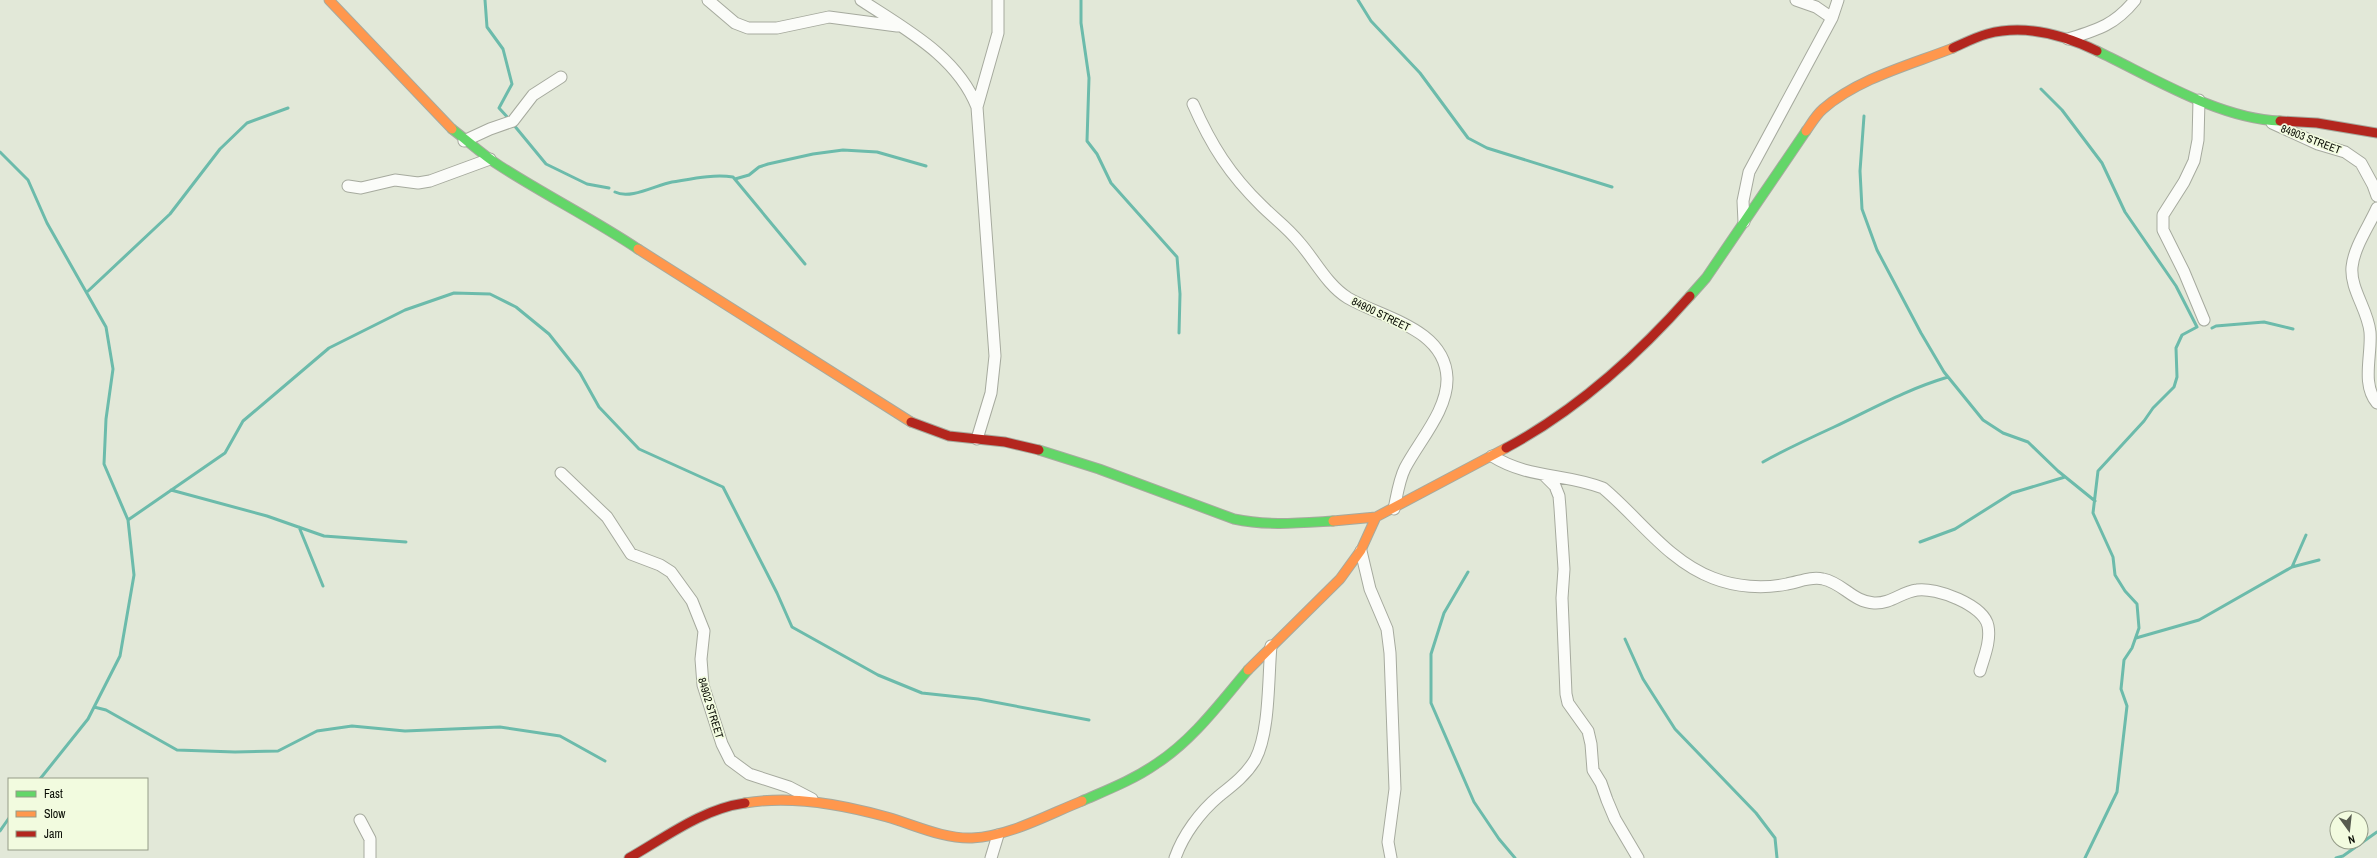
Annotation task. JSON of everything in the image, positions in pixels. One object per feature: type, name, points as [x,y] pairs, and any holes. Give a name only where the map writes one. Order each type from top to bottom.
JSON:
[{"type":"street","points":[[329,0],[448,126],[464,141],[490,160],[546,196],[600,224],[698,289],[846,379],[898,415],[922,427],[949,436],[1005,442],[1049,453],[1099,469],[1234,520],[1253,523],[1291,524],[1376,517],[1394,509],[1492,456],[1565,413],[1613,373],[1662,328],[1706,278],[1812,121],[1822,110],[1843,95],[1865,83],[1988,34],[2024,30],[2081,43],[2199,100],[2248,117],[2268,121],[2317,123],[2377,133]]},
{"type":"street","points":[[708,0],[735,23],[748,28],[777,28],[829,17],[875,22],[902,27]]},
{"type":"street","points":[[861,0],[933,49],[948,63],[962,80],[977,107]]},
{"type":"street","points":[[977,439],[991,393],[995,356],[977,107],[998,33],[998,0]]},
{"type":"street","points":[[1796,0],[1816,7],[1832,18]]},
{"type":"street","points":[[1744,222],[1743,202],[1749,172],[1832,18],[1838,0]]},
{"type":"street","points":[[2068,39],[2104,27],[2116,20],[2135,0]]},
{"type":"street","points":[[464,141],[490,129],[513,121],[533,95],[561,77]]},
{"type":"street","points":[[2199,100],[2198,140],[2194,161],[2184,182],[2163,215],[2163,230],[2184,272],[2204,320]]},
{"type":"street","name":"84900 STREET","points":[[1193,104],[1208,138],[1220,159],[1255,199],[1286,227],[1336,289],[1348,298],[1410,327],[1434,346],[1443,362],[1447,378],[1444,397],[1404,469],[1394,509]]},
{"type":"street","name":"84903 STREET","points":[[2268,121],[2318,144],[2345,152],[2361,163],[2374,185],[2377,196]]},
{"type":"street","points":[[348,186],[360,188],[394,180],[418,182],[430,181],[490,160]]},
{"type":"street","points":[[2377,208],[2354,256],[2352,269],[2370,332],[2368,381],[2370,392],[2377,403]]},
{"type":"street","points":[[1492,456],[1508,466],[1545,476],[1590,483],[1603,488],[1667,549],[1694,570],[1713,578],[1736,585],[1765,587],[1812,578],[1823,579],[1863,602],[1882,603],[1906,592],[1918,589],[1929,590],[1967,603],[1981,614],[1988,625],[1989,638],[1980,671]]},
{"type":"street","name":"84902 STREET","points":[[561,473],[607,517],[631,554],[671,572],[692,601],[704,631],[701,659],[703,685],[722,744],[730,760],[749,774],[789,787],[819,803]]},
{"type":"street","points":[[1545,476],[1555,486],[1559,496],[1564,570],[1562,598],[1566,694],[1568,702],[1588,731],[1592,744],[1593,770],[1601,783],[1609,807],[1638,858]]},
{"type":"street","points":[[629,858],[700,817],[719,809],[759,800],[783,799],[819,803],[875,814],[952,836],[970,838],[998,835],[1123,783],[1157,764],[1178,747],[1271,646],[1341,577],[1361,551],[1376,517]]},
{"type":"street","points":[[1361,551],[1370,589],[1387,629],[1390,653],[1395,789],[1388,842],[1391,858]]},
{"type":"street","points":[[1176,858],[1186,834],[1213,802],[1239,782],[1255,760],[1264,729],[1271,646]]},
{"type":"street","points":[[360,820],[370,839],[370,858]]},
{"type":"street","points":[[991,858],[998,835]]},
{"type":"waterway","points":[[485,0],[487,27],[503,49],[512,84],[499,108],[510,120]]},
{"type":"waterway","points":[[1081,0],[1081,23],[1089,78],[1087,141],[1097,154],[1111,183],[1177,257],[1180,294],[1179,333]]},
{"type":"waterway","points":[[1358,0],[1371,21],[1420,73],[1468,138],[1487,148],[1612,187]]},
{"type":"waterway","points":[[2041,89],[2062,110],[2102,163],[2125,212],[2176,286],[2197,327],[2182,335],[2176,348],[2177,377],[2174,387],[2153,408],[2144,421],[2098,471],[2093,513],[2113,557],[2115,575],[2125,591],[2137,604],[2139,628],[2132,648],[2124,660],[2121,689],[2127,706],[2117,792],[2085,858]]},
{"type":"waterway","points":[[87,292],[170,214],[220,149],[247,123],[288,108]]},
{"type":"waterway","points":[[1864,116],[1860,171],[1862,209],[1877,250],[1921,333],[1944,372],[1983,420],[2003,433],[2028,442],[2058,471],[2095,501]]},
{"type":"waterway","points":[[513,124],[546,164],[587,184],[609,188]]},
{"type":"waterway","points":[[735,179],[749,175],[759,167],[768,164],[813,154],[843,150],[877,152],[926,166]]},
{"type":"waterway","points":[[0,152],[28,180],[47,223],[106,327],[113,369],[106,419],[104,464],[128,520],[134,575],[120,656],[88,719],[41,778]]},
{"type":"waterway","points":[[615,192],[621,194],[635,193],[672,182],[710,176],[733,177],[805,264]]},
{"type":"waterway","points":[[128,520],[225,453],[243,421],[329,348],[405,310],[454,293],[490,294],[516,307],[549,334],[580,373],[599,407],[639,449],[723,487],[777,593],[792,627],[878,675],[922,693],[978,699],[1089,720]]},
{"type":"waterway","points":[[2212,328],[2216,326],[2264,322],[2293,329]]},
{"type":"waterway","points":[[1763,462],[1890,400],[1932,382],[1948,377]]},
{"type":"waterway","points":[[1920,542],[1955,529],[2012,493],[2065,477]]},
{"type":"waterway","points":[[171,490],[267,516],[324,536],[406,542]]},
{"type":"waterway","points":[[299,527],[323,586]]},
{"type":"waterway","points":[[2292,567],[2306,535]]},
{"type":"waterway","points":[[2136,638],[2199,620],[2292,567],[2319,560]]},
{"type":"waterway","points":[[1468,572],[1444,613],[1431,654],[1431,703],[1474,802],[1499,839],[1515,858]]},
{"type":"waterway","points":[[1625,639],[1643,679],[1675,729],[1756,813],[1775,838],[1777,858]]},
{"type":"waterway","points":[[94,707],[106,710],[177,750],[235,752],[278,751],[317,731],[352,726],[405,731],[500,727],[560,736],[605,761]]},
{"type":"waterway","points":[[0,831],[8,819]]},
{"type":"waterway","points":[[2336,858],[2343,856],[2377,832]]},
{"type":"traffic: fast","points":[[2097,51],[2186,95],[2210,105],[2233,113],[2280,121]]},
{"type":"traffic: fast","points":[[452,129],[500,166],[604,227],[638,249]]},
{"type":"traffic: fast","points":[[1690,296],[1706,278],[1806,131]]},
{"type":"traffic: fast","points":[[1039,450],[1099,469],[1234,519],[1259,523],[1333,521]]},
{"type":"traffic: fast","points":[[1082,801],[1138,775],[1156,764],[1182,744],[1216,708],[1248,670]]},
{"type":"traffic: slow","points":[[329,0],[452,129]]},
{"type":"traffic: slow","points":[[1806,131],[1823,109],[1852,89],[1885,73],[1953,48]]},
{"type":"traffic: slow","points":[[638,249],[911,422]]},
{"type":"traffic: slow","points":[[1333,521],[1376,517],[1506,448]]},
{"type":"traffic: slow","points":[[1248,670],[1340,579],[1361,550],[1376,517]]},
{"type":"traffic: slow","points":[[745,803],[781,800],[816,802],[852,808],[887,817],[940,834],[961,838],[972,838],[1014,829],[1082,801]]},
{"type":"traffic: jam","points":[[1953,48],[1974,38],[1987,34],[2015,30],[2057,36],[2097,51]]},
{"type":"traffic: jam","points":[[2280,121],[2317,123],[2377,133]]},
{"type":"traffic: jam","points":[[1506,448],[1557,417],[1605,380],[1649,340],[1690,296]]},
{"type":"traffic: jam","points":[[911,422],[949,436],[1005,442],[1039,450]]},
{"type":"traffic: jam","points":[[629,858],[699,818],[729,806],[745,803]]}]
